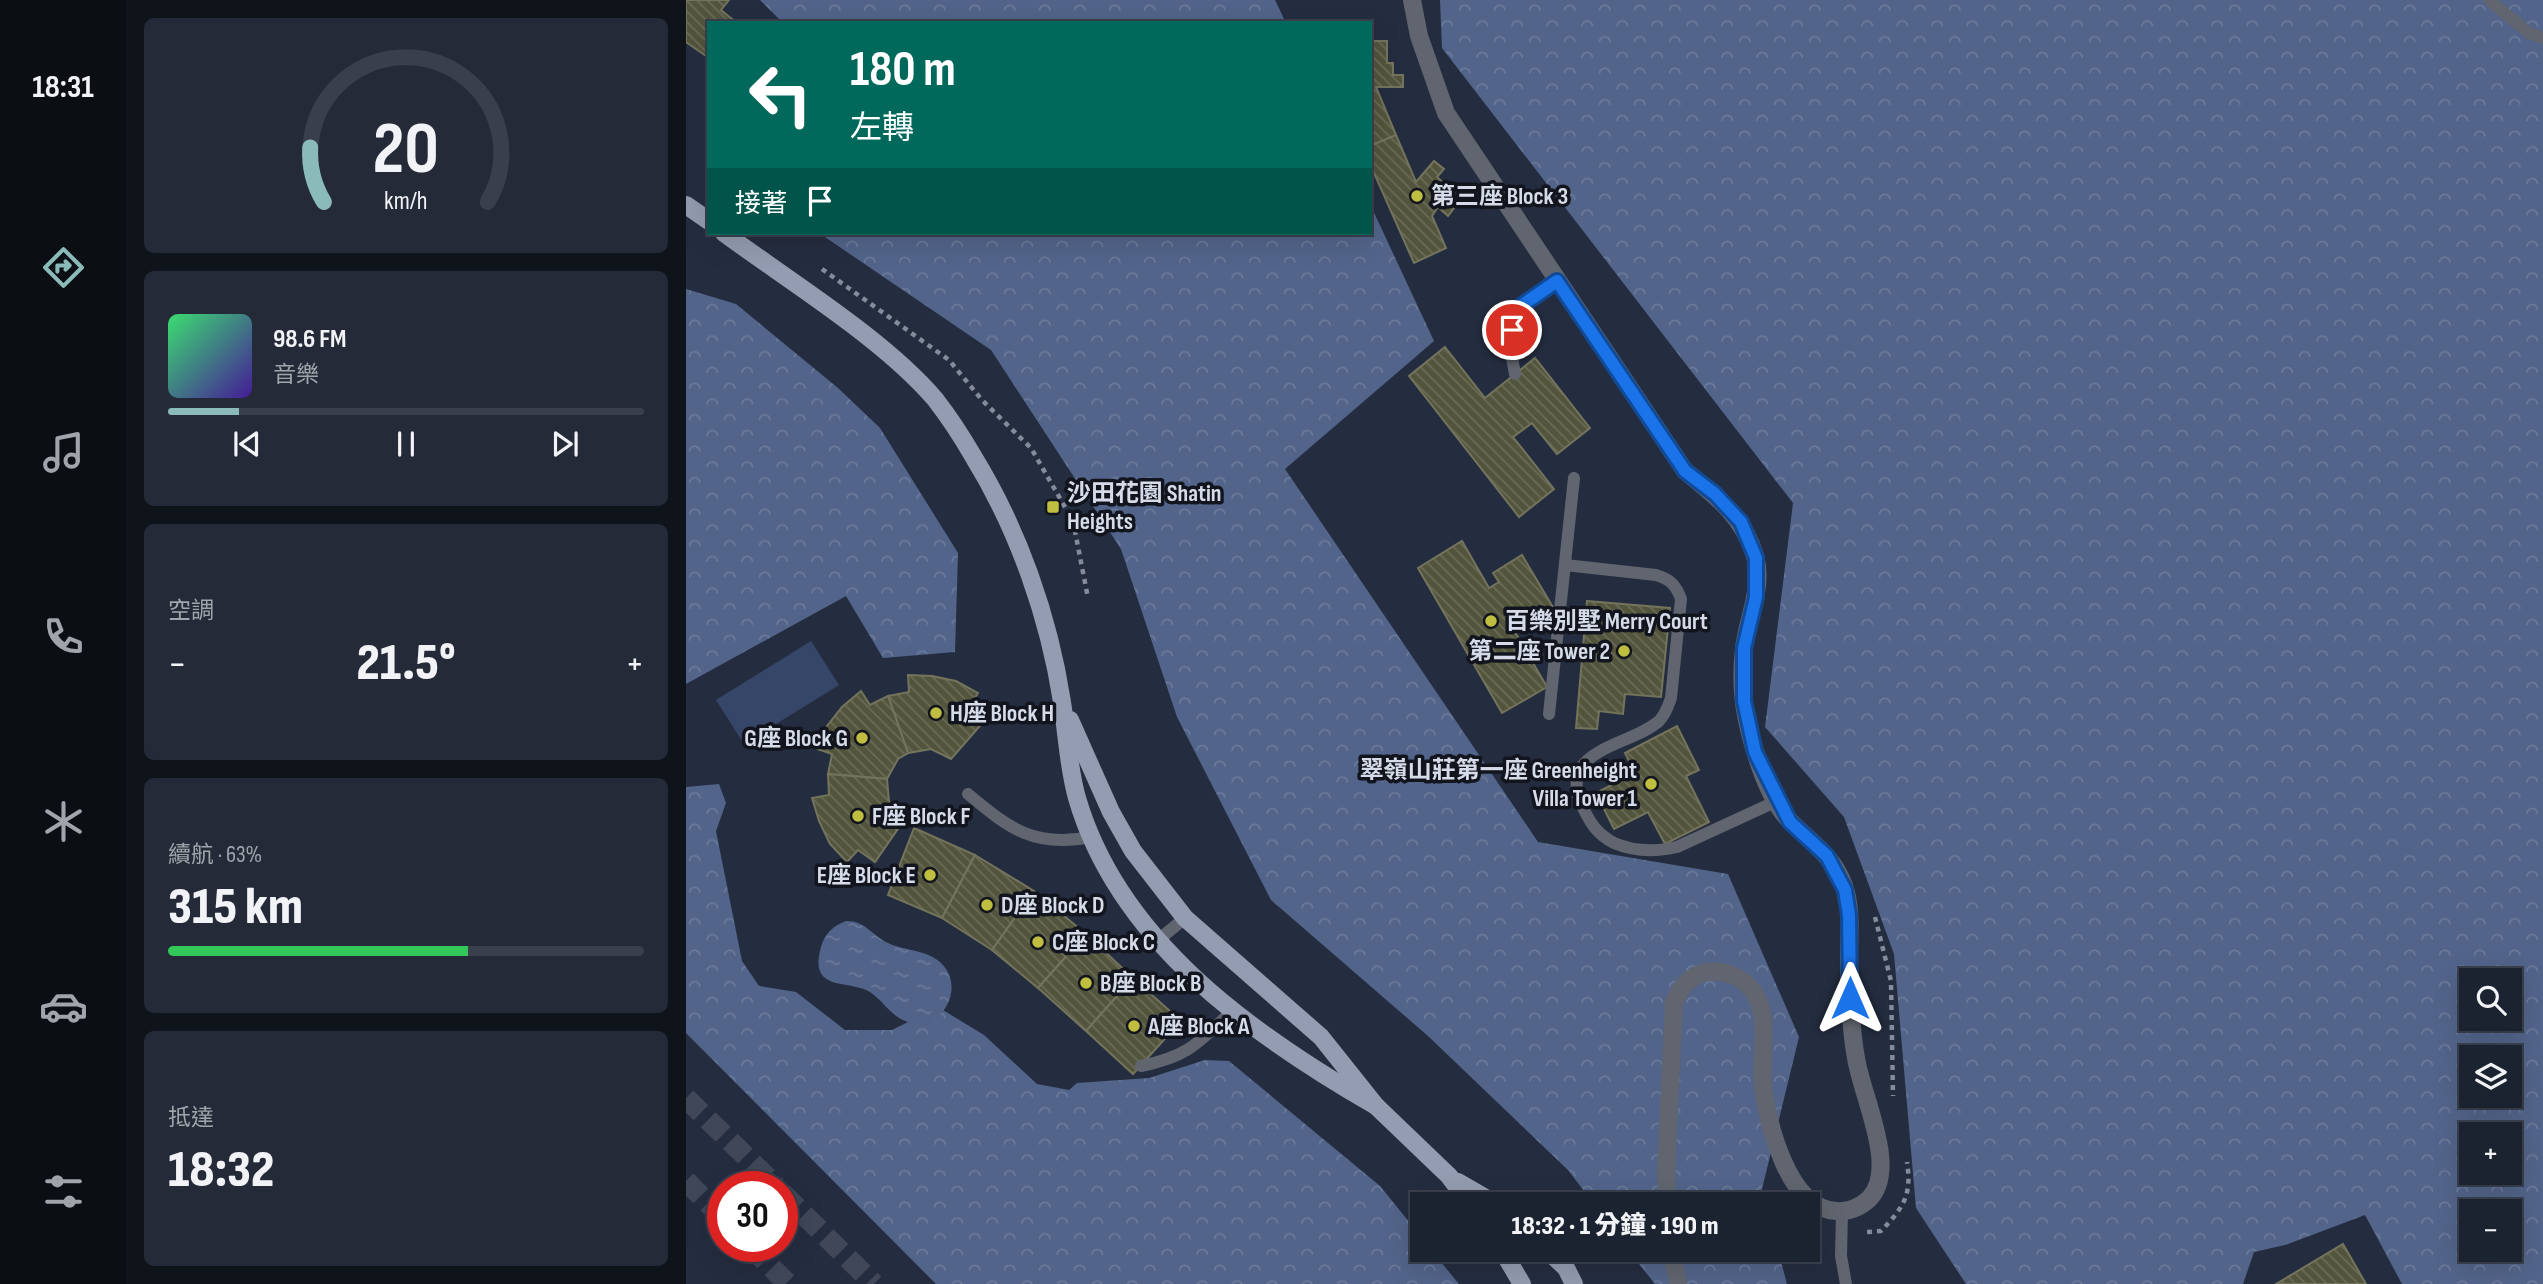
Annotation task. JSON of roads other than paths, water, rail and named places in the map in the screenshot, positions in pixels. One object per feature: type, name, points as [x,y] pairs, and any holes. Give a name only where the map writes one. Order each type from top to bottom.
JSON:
[{"type":"main road","points":[[686,205],[707,220]]},
{"type":"main road","points":[[727,235],[886,353],[933,398],[1000,504],[1027,567],[1062,701],[1116,822],[1133,851],[1185,918],[1321,1037],[1376,1106],[1450,1176],[1461,1192]]},
{"type":"main road","points":[[1062,701],[1067,756],[1077,798],[1091,837],[1133,911],[1157,941],[1234,1009],[1300,1062],[1376,1106]]},
{"type":"main road","points":[[1450,1176],[1476,1192]]},
{"type":"main road","points":[[1509,1262],[1522,1284]]},
{"type":"main road","points":[[1560,1262],[1574,1284]]},
{"type":"street","points":[[1412,0],[1419,36],[1446,113],[1685,471],[1715,494],[1741,522],[1756,558],[1756,597],[1744,648],[1744,701],[1755,752],[1777,801],[1790,822],[1819,846],[1832,862],[1845,890],[1848,903],[1852,1034],[1860,1080],[1883,1169],[1882,1179],[1870,1198],[1852,1210],[1820,1207]]},
{"type":"street","points":[[1667,1192],[1674,1002],[1685,982],[1704,972],[1714,971],[1744,981],[1757,997],[1762,1020],[1765,1102],[1770,1129],[1783,1162],[1806,1192]]},
{"type":"street","points":[[1674,1262],[1678,1284]]},
{"type":"lane","points":[[2489,0],[2529,33],[2543,38]]},
{"type":"lane","points":[[1515,374],[1511,352],[1512,330],[1518,308],[1557,281]]},
{"type":"lane","points":[[1549,714],[1574,478]]},
{"type":"lane","points":[[1565,565],[1656,575],[1668,579],[1681,598],[1671,698],[1666,711],[1657,722],[1590,755],[1582,768],[1578,797],[1594,829],[1624,847],[1659,851],[1677,847],[1777,801]]},
{"type":"lane","points":[[968,794],[1010,825],[1044,840],[1063,842],[1091,837]]},
{"type":"lane","points":[[1157,941],[1185,918]]},
{"type":"lane","points":[[1140,1066],[1168,1060],[1189,1051],[1234,1009]]},
{"type":"lane","points":[[1842,1211],[1841,1256],[1846,1284]]},
{"type":"water","points":[[846,921],[859,923],[888,943],[924,953],[942,964],[949,974],[951,985],[950,996],[940,1015],[931,1021],[908,1022],[902,1020],[870,992],[825,978],[820,972],[818,962],[821,947],[830,931]]},
{"type":"tunnel","points":[[686,1098],[761,1171]]},
{"type":"tunnel","points":[[686,1181],[707,1202]]},
{"type":"tunnel","points":[[798,1209],[874,1284]]},
{"type":"tunnel","points":[[766,1262],[788,1284]]},
{"type":"place","name":"第三座 Block 3","points":[[1417,196]]},
{"type":"place","name":"沙田花園 Shatin Heights","points":[[1053,507]]},
{"type":"place","name":"百樂別墅 Merry Court","points":[[1491,621]]},
{"type":"place","name":"第二座 Tower 2","points":[[1624,651]]},
{"type":"place","name":"H座 Block H","points":[[936,713]]},
{"type":"place","name":"G座 Block G","points":[[862,738]]},
{"type":"place","name":"翠嶺山莊第一座 Greenheight Villa Tower 1","points":[[1651,784]]},
{"type":"place","name":"F座 Block F","points":[[858,816]]},
{"type":"place","name":"E座 Block E","points":[[930,875]]},
{"type":"place","name":"D座 Block D","points":[[987,905]]},
{"type":"place","name":"C座 Block C","points":[[1038,942]]},
{"type":"place","name":"B座 Block B","points":[[1086,983]]},
{"type":"place","name":"A座 Block A","points":[[1134,1026]]}]
